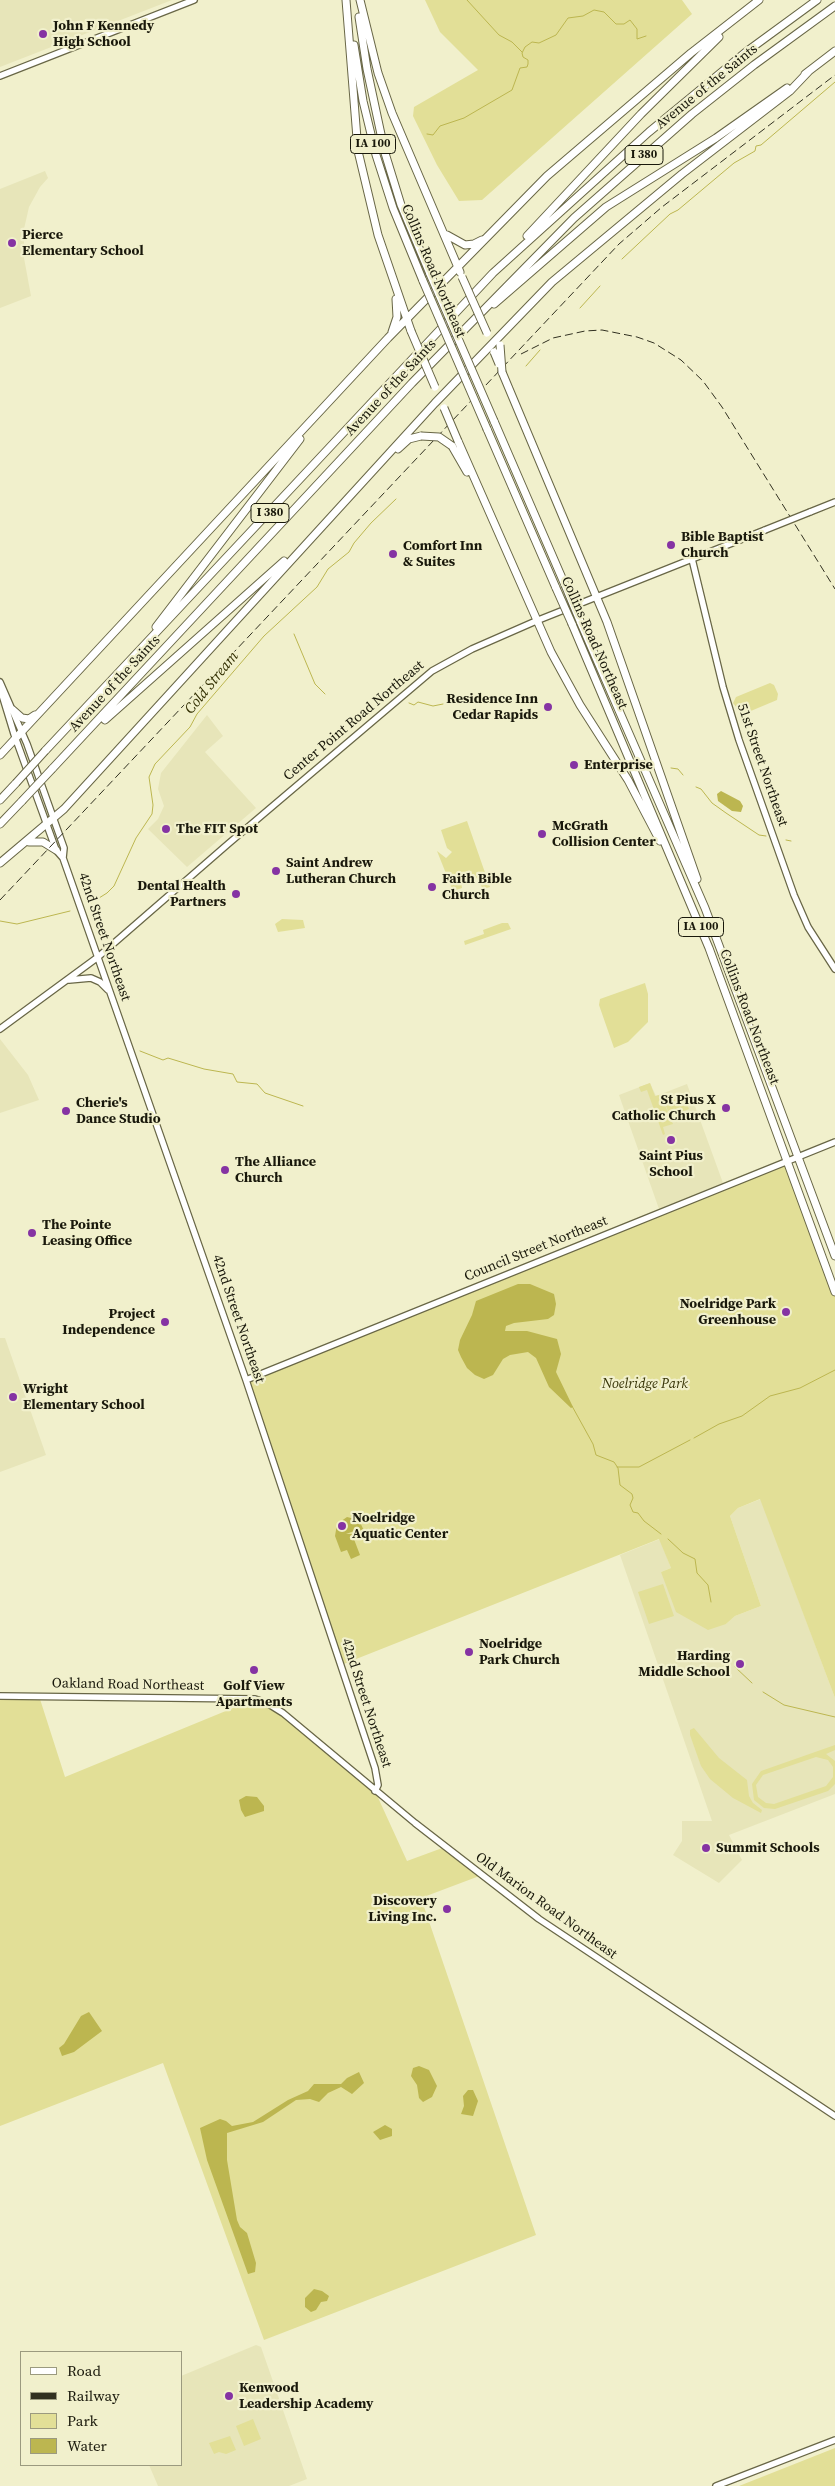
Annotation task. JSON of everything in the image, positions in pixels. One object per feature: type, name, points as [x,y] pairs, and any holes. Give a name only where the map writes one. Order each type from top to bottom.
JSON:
[{"type":"highway","name":"Collins Road Northeast","points":[[347,0],[363,100],[376,155],[393,208],[709,948],[789,1160],[835,1292]]},
{"type":"highway","points":[[347,0],[358,151],[371,208],[395,289],[411,331],[444,408],[455,444],[491,518],[536,621],[580,705],[649,819],[709,948]]},
{"type":"highway","name":"Collins Road Northeast","points":[[358,0],[367,68],[385,153],[401,205],[705,908],[835,1256]]},
{"type":"highway","points":[[358,0],[378,74],[392,114],[444,232],[596,596],[695,873],[705,908]]},
{"type":"highway","points":[[0,756],[37,714],[319,415],[388,338],[547,176],[691,53],[759,0]]},
{"type":"highway","name":"Avenue of the Saints","points":[[0,800],[493,273],[649,132],[746,52],[817,0]]},
{"type":"highway","name":"Avenue of the Saints","points":[[0,824],[76,745],[468,324],[574,218],[654,146],[754,65],[835,6]]},
{"type":"highway","points":[[493,273],[642,114],[744,12]]},
{"type":"highway","points":[[468,324],[606,207],[746,117],[835,51]]},
{"type":"highway","points":[[0,863],[54,819],[439,398],[552,282],[682,174],[790,91],[809,71]]},
{"type":"highway","points":[[444,232],[453,240],[470,245],[478,242],[496,229]]},
{"type":"highway","points":[[388,338],[397,317],[395,289]]},
{"type":"highway","points":[[502,372],[500,345],[505,330]]},
{"type":"highway","points":[[136,653],[319,415]]},
{"type":"highway","points":[[374,470],[409,439],[421,436],[439,437],[455,444]]},
{"type":"highway","points":[[76,745],[310,538]]},
{"type":"highway","points":[[12,710],[22,718],[29,719],[37,714]]},
{"type":"highway","points":[[24,844],[39,841],[47,843],[56,850]]},
{"type":"main road","points":[[0,76],[194,0]]},
{"type":"main road","name":"Center Point Road Northeast","points":[[0,1029],[98,957],[414,685],[456,657],[596,596],[835,502]]},
{"type":"main road","name":"51st Street Northeast","points":[[692,559],[723,687],[739,740],[794,895],[808,927],[835,969]]},
{"type":"main road","name":"42nd Street Northeast","points":[[0,682],[22,731],[54,819],[64,848],[63,858]]},
{"type":"main road","name":"42nd Street Northeast","points":[[0,688],[16,739],[56,850],[63,858],[246,1380],[376,1768],[378,1785],[375,1791]]},
{"type":"main road","points":[[67,980],[91,978],[100,982],[110,992]]},
{"type":"main road","name":"Council Street Northeast","points":[[246,1380],[835,1142]]},
{"type":"main road","name":"Oakland Road Northeast","points":[[0,1696],[255,1699]]},
{"type":"main road","name":"Old Marion Road Northeast","points":[[255,1699],[267,1703],[283,1713],[375,1791],[539,1919],[835,2116]]},
{"type":"main road","points":[[716,2486],[835,2440]]},
{"type":"shaded area","name":"John F Kennedy High School","points":[[0,0],[172,0],[0,67]]},
{"type":"shaded area","name":"Pierce Elementary School","points":[[45,171],[48,178],[40,187],[29,207],[24,229],[24,258],[31,296],[0,308],[0,189]]},
{"type":"shaded area","points":[[207,715],[223,736],[205,752],[256,808],[187,867],[148,829],[158,819],[164,806],[158,789],[161,773]]},
{"type":"shaded area","points":[[0,1039],[28,1075],[39,1100],[0,1113]]},
{"type":"shaded area","name":"Saint Pius School","points":[[650,1083],[656,1096],[687,1084],[723,1183],[659,1209],[619,1095]]},
{"type":"shaded area","name":"Wright Elementary School","points":[[0,1338],[5,1338],[46,1455],[0,1472]]},
{"type":"shaded area","name":"Harding Middle School","points":[[761,1499],[835,1698],[835,1794],[729,1835],[742,1860],[719,1883],[673,1855],[682,1841],[682,1821],[712,1821],[620,1555],[660,1539],[671,1568],[661,1572],[726,1624],[735,1616],[761,1606],[730,1516],[738,1508]]},
{"type":"shaded area","name":"Kenwood Leadership Academy","points":[[256,2345],[261,2347],[307,2479],[289,2486],[158,2486],[149,2466],[182,2466],[182,2376]]},
{"type":"green space","points":[[425,0],[682,0],[692,14],[482,200],[459,201],[437,165],[413,116],[414,107],[478,70],[440,32]]},
{"type":"green space","points":[[770,683],[774,685],[778,694],[777,700],[746,713],[740,712],[733,703],[736,697]]},
{"type":"green space","points":[[467,821],[490,887],[483,889],[476,877],[461,882],[462,888],[453,891],[437,851],[446,858],[452,852],[447,848],[441,830]]},
{"type":"green space","points":[[282,919],[303,920],[305,928],[278,932],[275,924]]},
{"type":"green space","points":[[502,923],[508,923],[511,929],[465,945],[464,941],[484,934],[483,930]]},
{"type":"green space","points":[[645,983],[648,994],[648,1022],[628,1042],[614,1048],[599,1005],[600,999]]},
{"type":"green space","points":[[650,1083],[655,1096],[659,1095],[662,1098],[673,1124],[663,1127],[665,1134],[663,1135],[647,1090],[641,1092],[639,1087]]},
{"type":"green space","points":[[683,1094],[689,1109],[670,1116],[664,1101]]},
{"type":"green space","name":"Noelridge Park","points":[[789,1160],[835,1292],[835,1698],[760,1499],[738,1508],[730,1516],[761,1606],[735,1616],[726,1624],[708,1630],[676,1612],[661,1572],[671,1568],[659,1539],[341,1665],[246,1380]]},
{"type":"green space","points":[[663,1584],[674,1616],[649,1624],[638,1592]]},
{"type":"green space","points":[[39,1696],[65,1777],[255,1699],[267,1703],[375,1791],[407,1861],[445,1847],[482,1875],[421,1898],[536,2235],[264,2340],[163,2063],[0,2126],[0,1698]]},
{"type":"green space","points":[[694,1728],[719,1758],[747,1780],[749,1796],[753,1803],[762,1810],[761,1813],[733,1798],[710,1779],[701,1766],[690,1735],[690,1730]]},
{"type":"green space","points":[[835,1745],[835,1750],[826,1754],[835,1761],[835,1784],[828,1791],[775,1809],[764,1808],[754,1800],[752,1784],[761,1771]],"holes":[[[816,1757],[828,1760],[833,1767],[833,1777],[826,1786],[774,1804],[766,1803],[758,1797],[756,1785],[763,1775]]]},
{"type":"green space","points":[[253,2419],[261,2439],[244,2446],[236,2426]]},
{"type":"green space","points":[[230,2436],[236,2450],[226,2454],[219,2452],[214,2454],[209,2443]]},
{"type":"green space","points":[[835,2448],[835,2486],[739,2486]]},
{"type":"water","points":[[721,791],[740,801],[743,806],[741,812],[732,811],[718,801],[717,794]]},
{"type":"water","points":[[518,1284],[530,1284],[554,1294],[556,1304],[554,1315],[548,1319],[514,1323],[506,1326],[505,1331],[527,1331],[557,1339],[561,1354],[556,1372],[573,1407],[571,1408],[549,1387],[536,1358],[528,1352],[510,1355],[503,1359],[493,1375],[484,1379],[475,1375],[467,1368],[458,1350],[460,1340],[472,1315],[476,1301]]},
{"type":"water","points":[[347,1517],[359,1520],[366,1535],[360,1537],[357,1530],[346,1534],[352,1534],[360,1555],[351,1559],[347,1550],[341,1552],[335,1536],[337,1524]]},
{"type":"water","points":[[246,1796],[257,1797],[264,1806],[264,1811],[245,1817],[239,1800]]},
{"type":"water","points":[[89,2012],[102,2031],[74,2052],[62,2056],[59,2048],[64,2044],[81,2016]]},
{"type":"water","points":[[419,2066],[429,2070],[437,2086],[432,2097],[423,2102],[419,2098],[417,2085],[411,2076],[413,2068]]},
{"type":"water","points":[[359,2072],[364,2083],[352,2094],[341,2087],[328,2093],[319,2102],[310,2099],[296,2100],[263,2122],[227,2133],[227,2160],[237,2220],[240,2227],[247,2233],[256,2263],[255,2272],[248,2274],[207,2160],[200,2128],[220,2119],[232,2126],[253,2122],[288,2100],[308,2091],[314,2084],[341,2084],[347,2078]]},
{"type":"water","points":[[468,2090],[473,2090],[478,2101],[473,2116],[461,2114],[464,2106],[463,2096]]},
{"type":"water","points":[[385,2125],[392,2129],[392,2136],[380,2140],[373,2132]]},
{"type":"water","points":[[314,2289],[322,2291],[329,2296],[327,2301],[321,2302],[316,2310],[311,2312],[305,2307],[305,2298]]},
{"type":"waterway","points":[[467,0],[499,35],[512,42],[522,52]]},
{"type":"waterway","points":[[427,134],[433,135],[440,126],[464,118],[512,90],[520,68],[527,67],[528,64],[528,60],[523,57],[522,53],[525,47],[532,42],[539,43],[556,35],[568,18],[583,16],[594,10],[604,12],[616,24],[624,24],[630,20],[637,29],[637,39],[646,36]]},
{"type":"waterway","points":[[622,259],[670,214],[678,210],[734,163],[755,151],[756,146],[761,145],[835,82]]},
{"type":"waterway","points":[[580,308],[600,286]]},
{"type":"waterway","points":[[526,366],[540,350]]},
{"type":"waterway","name":"Cold Stream","points":[[91,903],[114,886],[136,838],[152,814],[153,805],[149,777],[155,764],[190,727],[197,714],[264,636],[317,587],[328,569],[349,552],[371,523],[396,499]]},
{"type":"waterway","points":[[294,634],[315,684],[325,694]]},
{"type":"waterway","points":[[409,703],[414,705],[418,702],[433,706],[443,704]]},
{"type":"waterway","points":[[671,768],[678,769],[683,775]]},
{"type":"waterway","points":[[696,787],[701,789],[712,803],[726,813],[759,835],[766,836]]},
{"type":"waterway","points":[[786,840],[791,841]]},
{"type":"waterway","name":"Cold Stream","points":[[0,921],[17,924],[70,911]]},
{"type":"waterway","points":[[140,1051],[163,1060],[168,1058],[204,1069],[233,1074],[237,1082],[257,1084],[265,1093],[303,1106]]},
{"type":"waterway","points":[[694,1438],[719,1424],[742,1416],[770,1396],[800,1388],[835,1370]]},
{"type":"waterway","points":[[572,1406],[593,1444],[596,1455],[614,1462],[618,1468],[620,1485],[632,1494],[633,1498],[630,1505],[633,1512],[638,1513],[644,1521],[661,1534]]},
{"type":"waterway","points":[[617,1467],[639,1467],[690,1440]]},
{"type":"waterway","points":[[668,1539],[683,1553],[695,1559],[697,1573],[708,1585],[711,1602]]},
{"type":"waterway","points":[[735,1667],[752,1683]]},
{"type":"waterway","points":[[763,1692],[784,1705],[835,1717]]},
{"type":"railway","points":[[0,900],[619,244],[662,207],[835,75]]},
{"type":"railway","points":[[521,354],[553,338],[585,331],[602,330],[637,337],[654,343],[681,360],[703,381],[722,407],[835,589]]},
{"type":"place","name":"John F Kennedy High School","points":[[43,34]]},
{"type":"place","name":"Pierce Elementary School","points":[[12,243]]},
{"type":"place","name":"Bible Baptist Church","points":[[671,545]]},
{"type":"place","name":"Comfort Inn & Suites","points":[[393,554]]},
{"type":"place","name":"Residence Inn Cedar Rapids","points":[[548,707]]},
{"type":"place","name":"Enterprise","points":[[574,765]]},
{"type":"place","name":"The FIT Spot","points":[[166,829]]},
{"type":"place","name":"McGrath Collision Center","points":[[542,834]]},
{"type":"place","name":"Saint Andrew Lutheran Church","points":[[276,871]]},
{"type":"place","name":"Faith Bible Church","points":[[432,887]]},
{"type":"place","name":"Dental Health Partners","points":[[236,894]]},
{"type":"place","name":"St Pius X Catholic Church","points":[[726,1108]]},
{"type":"place","name":"Cherie's Dance Studio","points":[[66,1111]]},
{"type":"place","name":"Saint Pius School","points":[[671,1140]]},
{"type":"place","name":"The Alliance Church","points":[[225,1170]]},
{"type":"place","name":"The Pointe Leasing Office","points":[[32,1233]]},
{"type":"place","name":"Noelridge Park Greenhouse","points":[[786,1312]]},
{"type":"place","name":"Project Independence","points":[[165,1322]]},
{"type":"place","name":"Wright Elementary School","points":[[13,1397]]},
{"type":"place","name":"Noelridge Aquatic Center","points":[[342,1526]]},
{"type":"place","name":"Noelridge Park Church","points":[[469,1652]]},
{"type":"place","name":"Harding Middle School","points":[[740,1664]]},
{"type":"place","name":"Golf View Apartments","points":[[254,1670]]},
{"type":"place","name":"Summit Schools","points":[[706,1848]]},
{"type":"place","name":"Discovery Living Inc.","points":[[447,1909]]},
{"type":"place","name":"Kenwood Leadership Academy","points":[[229,2396]]}]
